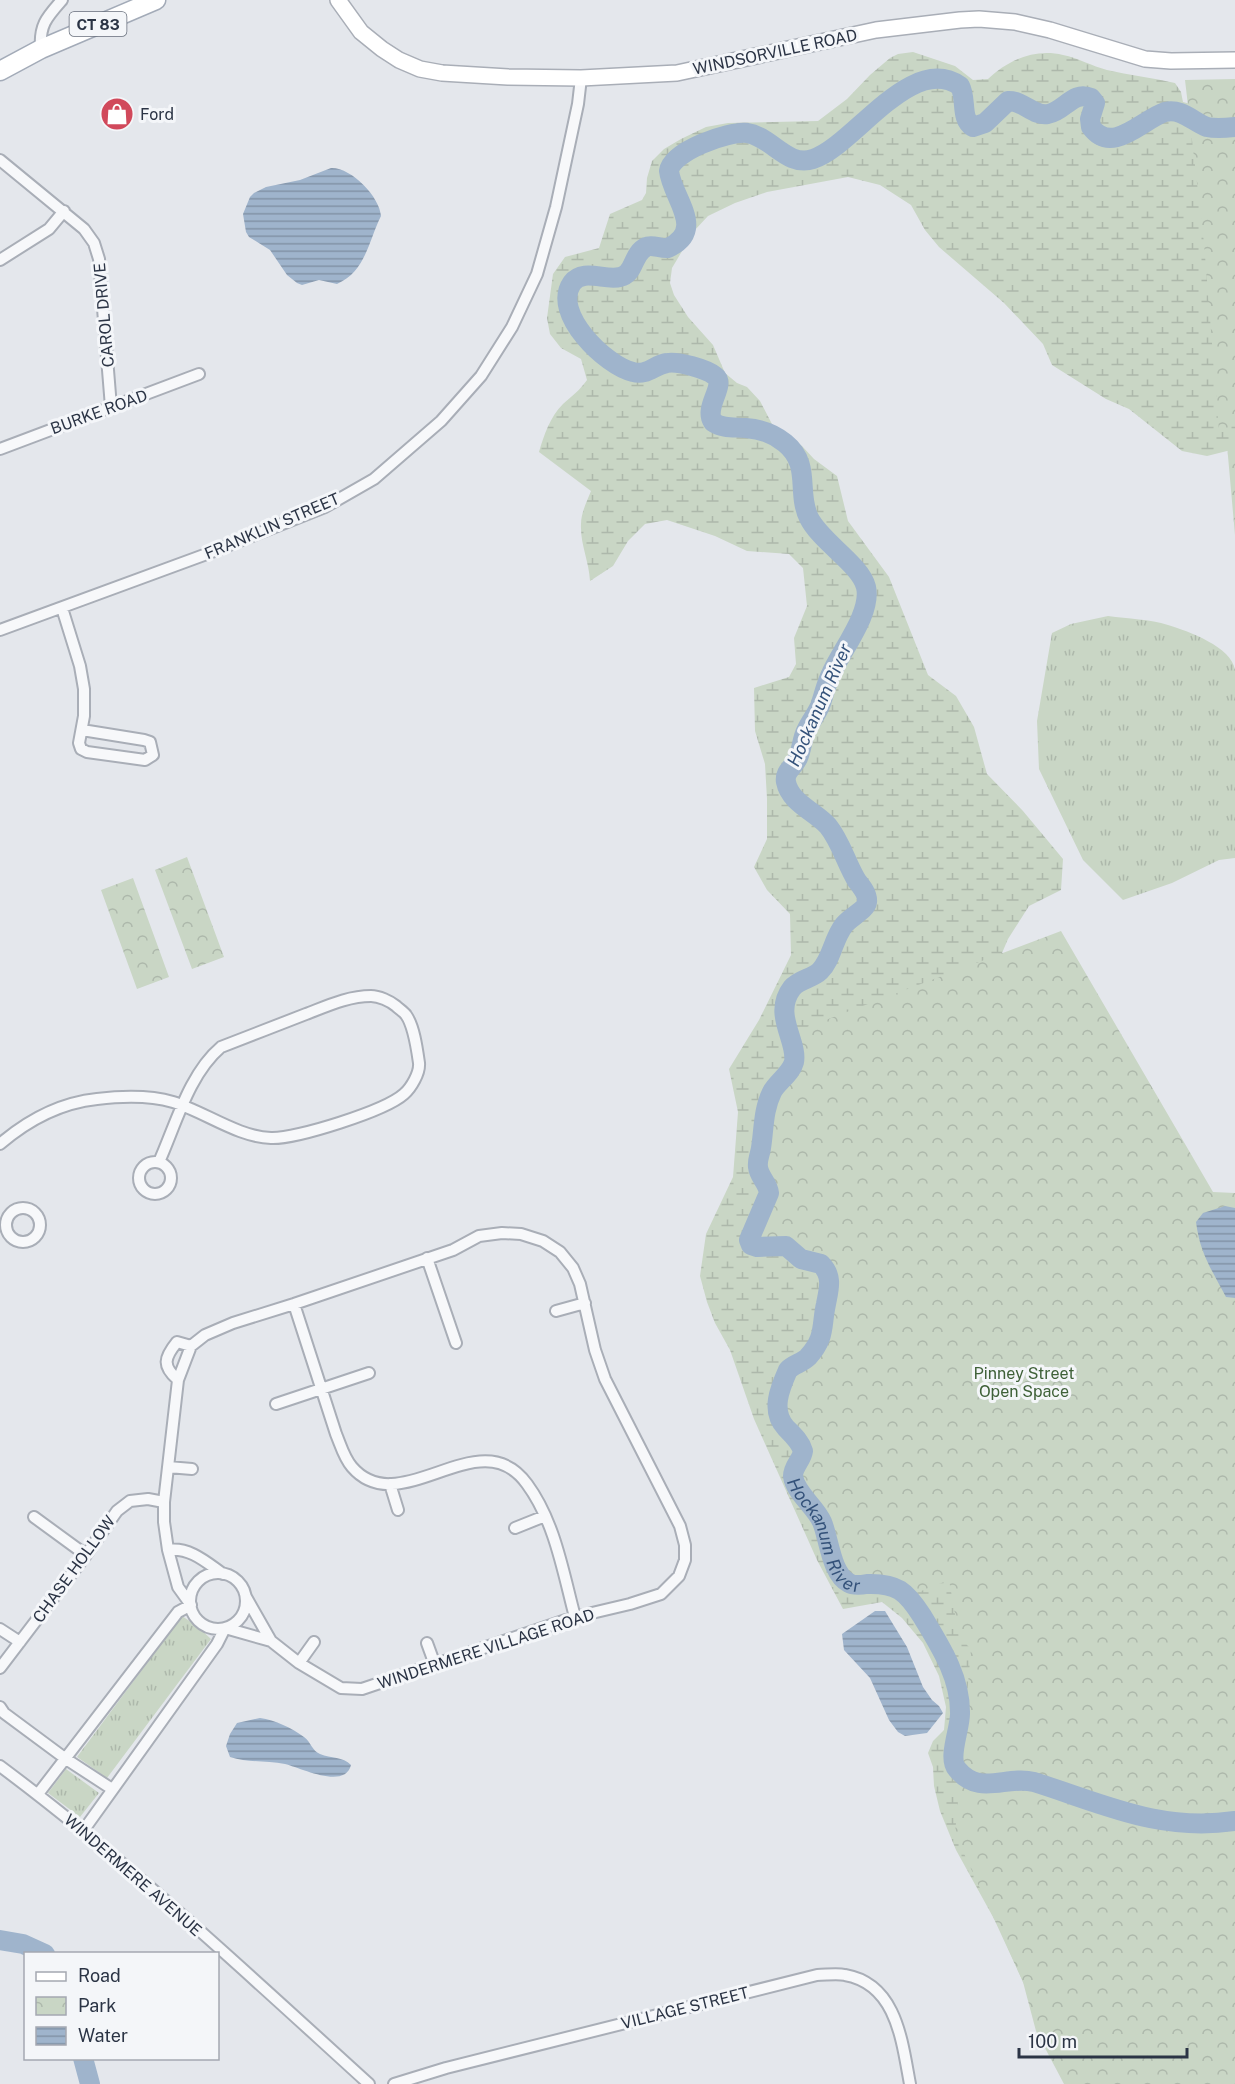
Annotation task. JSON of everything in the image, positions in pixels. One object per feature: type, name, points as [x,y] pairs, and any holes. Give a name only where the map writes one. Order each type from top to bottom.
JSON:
[{"type":"main road","name":"CT 83","points":[[41,49],[156,0]]},
{"type":"main road","name":"WINDSORVILLE ROAD","points":[[338,0],[361,32],[399,60],[420,69],[442,73],[581,78],[677,73],[876,30],[960,20],[1006,21],[1039,27],[1145,59],[1235,60]]},
{"type":"main road","points":[[0,71],[41,49]]},
{"type":"street","points":[[41,49],[41,30],[62,0]]},
{"type":"street","name":"FRANKLIN STREET","points":[[0,630],[204,555],[325,507],[374,479],[441,421],[481,376],[512,327],[537,274],[556,207],[578,104],[581,78]]},
{"type":"street","name":"CAROL DRIVE","points":[[0,159],[64,211],[84,229],[94,243],[99,259],[111,407]]},
{"type":"street","points":[[0,260],[49,229],[64,211]]},
{"type":"street","name":"BURKE ROAD","points":[[0,449],[199,374]]},
{"type":"street","points":[[62,608],[80,666],[84,689],[81,749],[87,752],[145,760],[153,755],[150,742],[82,730]]},
{"type":"street","points":[[0,1144],[37,1117],[69,1103],[96,1099],[137,1096],[173,1102],[183,1106],[252,1134],[269,1138],[284,1138],[370,1112],[405,1093],[420,1067],[416,1042],[406,1015],[391,1003],[374,995],[348,999],[221,1047],[209,1057],[194,1080],[183,1106],[159,1162]]},
{"type":"street","name":"WINDERMERE VILLAGE ROAD","points":[[502,1233],[521,1234],[543,1241],[560,1252],[573,1268],[585,1303],[595,1350],[606,1379],[680,1526],[685,1545],[685,1560],[678,1576],[661,1594],[575,1617],[362,1689],[341,1688],[299,1662],[271,1641],[225,1629],[215,1629],[199,1621],[193,1614],[191,1605],[178,1587],[168,1550],[164,1502],[178,1380],[192,1346],[205,1335],[233,1323],[453,1250],[479,1236],[502,1233]]},
{"type":"street","points":[[427,1258],[456,1343]]},
{"type":"street","points":[[556,1311],[585,1303]]},
{"type":"street","points":[[294,1304],[344,1455],[352,1468],[371,1480],[390,1484],[407,1482],[487,1460],[512,1469],[527,1483],[545,1516],[555,1542],[575,1617]]},
{"type":"street","name":"WINDERMERE VILLAGE ROAD","points":[[178,1380],[171,1374],[166,1364],[167,1354],[177,1342],[192,1346]]},
{"type":"street","points":[[276,1404],[369,1373]]},
{"type":"street","points":[[168,1467],[192,1469]]},
{"type":"street","points":[[390,1484],[398,1510]]},
{"type":"street","name":"CHASE HOLLOW","points":[[0,1668],[117,1511],[130,1501],[148,1499],[164,1502]]},
{"type":"street","points":[[516,1528],[545,1516]]},
{"type":"street","points":[[34,1517],[86,1555]]},
{"type":"street","name":"WINDERMERE VILLAGE ROAD","points":[[168,1550],[180,1549],[199,1557],[238,1582],[271,1641]]},
{"type":"street","points":[[38,1794],[178,1612],[191,1605],[194,1588],[199,1581],[215,1574],[224,1574]]},
{"type":"street","points":[[83,1831],[217,1644],[225,1629],[239,1620],[244,1613],[246,1597]]},
{"type":"street","points":[[0,1629],[20,1642]]},
{"type":"street","points":[[299,1662],[314,1642]]},
{"type":"street","points":[[427,1643],[435,1665]]},
{"type":"street","points":[[0,1707],[4,1713],[66,1759],[112,1789]]},
{"type":"street","name":"WINDERMERE AVENUE","points":[[0,1766],[83,1831],[265,1989],[369,2084]]},
{"type":"street","name":"VILLAGE STREET","points":[[394,2084],[446,2068],[817,1975],[845,1975],[868,1984],[886,2000],[896,2019],[910,2084]]},
{"type":"green space","points":[[913,52],[955,66],[973,80],[988,79],[1004,66],[1022,57],[1053,53],[1107,70],[1175,83],[1181,92],[1183,102],[1194,105],[1235,425],[1235,446],[1231,450],[1207,456],[1182,451],[1129,409],[1106,399],[1052,365],[1043,344],[1004,303],[939,247],[925,230],[911,205],[880,185],[848,177],[767,192],[735,203],[708,216],[694,231],[672,268],[670,283],[674,295],[688,317],[713,345],[725,373],[737,383],[747,387],[760,401],[773,426],[802,446],[814,459],[837,476],[848,521],[889,577],[928,675],[956,696],[974,727],[987,774],[1023,811],[1063,859],[1061,890],[1029,906],[1002,953],[1235,2084],[1046,2033],[998,1926],[956,1850],[940,1811],[934,1786],[933,1767],[928,1753],[933,1741],[944,1730],[946,1707],[939,1676],[923,1643],[902,1618],[882,1602],[843,1609],[817,1560],[754,1419],[730,1350],[715,1323],[707,1302],[700,1276],[706,1234],[733,1177],[738,1112],[729,1069],[759,1020],[791,955],[790,914],[767,890],[754,867],[767,839],[767,799],[765,764],[755,731],[754,688],[789,677],[796,664],[794,638],[807,606],[803,568],[789,554],[747,551],[715,536],[667,520],[645,524],[628,541],[613,566],[590,581],[581,524],[583,511],[591,491],[539,452],[554,415],[587,380],[581,359],[561,348],[550,334],[547,318],[553,274],[565,257],[599,248],[610,214],[642,200],[646,193],[652,161],[664,149],[706,127],[728,123],[818,121],[847,99],[890,58],[898,54]]},
{"type":"green space","points":[[1235,79],[1235,425],[1219,431],[1204,243],[1185,80]]},
{"type":"green space","points":[[1235,442],[1235,535],[1227,445]]},
{"type":"green space","points":[[1108,616],[1161,623],[1197,636],[1226,654],[1235,670],[1235,858],[1219,860],[1172,883],[1123,900],[1083,860],[1039,769],[1037,721],[1052,633],[1071,624]]},
{"type":"green space","points":[[187,857],[224,957],[192,969],[155,870]]},
{"type":"green space","points":[[133,878],[169,977],[137,989],[101,890]]},
{"type":"green space","name":"Pinney Street Open Space","points":[[1061,931],[1213,1192],[1235,1193],[1235,2084],[1064,2084],[1036,2031],[1023,1982],[955,1834],[971,1649],[959,1637],[949,1580],[896,1601],[895,1586],[856,1581],[847,1576],[827,1546],[817,1514],[794,1480],[800,1453],[796,1442],[776,1411],[784,1367],[805,1355],[815,1341],[825,1286],[825,1275],[820,1265],[802,1259],[788,1244],[764,1245],[756,1242],[753,1235],[754,1223],[766,1193],[757,1170],[764,1110],[774,1087],[791,1063],[786,1035]]},
{"type":"green space","points":[[182,1616],[211,1639],[107,1778],[77,1757]]},
{"type":"green space","points":[[66,1769],[99,1793],[80,1817],[48,1793]]},
{"type":"water","points":[[331,168],[347,172],[363,184],[376,200],[381,216],[365,255],[354,272],[337,284],[319,280],[302,285],[287,275],[270,250],[249,237],[243,214],[254,193],[266,187],[300,180]]},
{"type":"water","points":[[1225,1206],[1235,1208],[1235,1298],[1226,1297],[1211,1270],[1200,1243],[1196,1222],[1203,1213]]},
{"type":"water","points":[[875,1611],[885,1611],[907,1647],[923,1687],[943,1713],[927,1733],[905,1736],[898,1732],[889,1720],[870,1678],[844,1650],[842,1634]]},
{"type":"water","points":[[260,1718],[294,1731],[306,1739],[320,1754],[341,1759],[351,1765],[347,1772],[332,1777],[285,1764],[230,1757],[226,1746],[237,1723]]},
{"type":"waterway","name":"Hockanum River","points":[[1235,127],[1207,127],[1171,111],[1156,116],[1128,133],[1108,138],[1099,135],[1091,127],[1090,119],[1095,103],[1091,98],[1085,96],[1074,99],[1048,114],[1038,113],[1019,103],[1008,101],[985,123],[973,127],[966,119],[960,86],[941,79],[922,81],[903,91],[829,151],[813,159],[804,161],[787,156],[756,135],[747,133],[715,139],[680,156],[669,171],[686,223],[685,232],[679,241],[668,248],[651,246],[641,250],[628,272],[620,277],[582,276],[572,283],[567,295],[569,309],[575,323],[584,336],[609,360],[622,368],[638,373],[662,364],[672,363],[685,364],[706,371],[718,380],[711,410],[713,422],[725,427],[762,431],[785,443],[798,460],[805,508],[809,518],[822,536],[856,570],[866,587],[867,597],[860,620],[831,674],[820,706],[805,734],[798,758],[788,772],[786,782],[793,796],[833,832],[853,874],[865,893],[867,902],[864,908],[846,922],[820,971],[795,985],[787,998],[784,1008],[793,1045],[794,1062],[774,1088],[765,1113],[758,1162],[759,1171],[769,1193],[749,1240],[751,1245],[757,1247],[786,1246],[801,1259],[821,1264],[829,1278],[822,1331],[818,1343],[808,1357],[788,1370],[778,1399],[777,1407],[781,1421],[798,1441],[803,1451],[793,1472],[797,1488],[822,1522],[834,1564],[843,1578],[853,1585],[877,1584],[900,1590],[911,1600],[936,1639],[957,1686],[960,1718],[953,1758],[957,1769],[966,1777],[984,1784],[1013,1781],[1034,1782],[1108,1807],[1156,1819],[1181,1823],[1235,1821]]},
{"type":"waterway","name":"Hockanum River","points":[[0,1940],[23,1944],[41,1952]]},
{"type":"waterway","name":"Hockanum River","points":[[84,2060],[90,2084]]},
{"type":"place","name":"Ford","points":[[117,114]]}]
